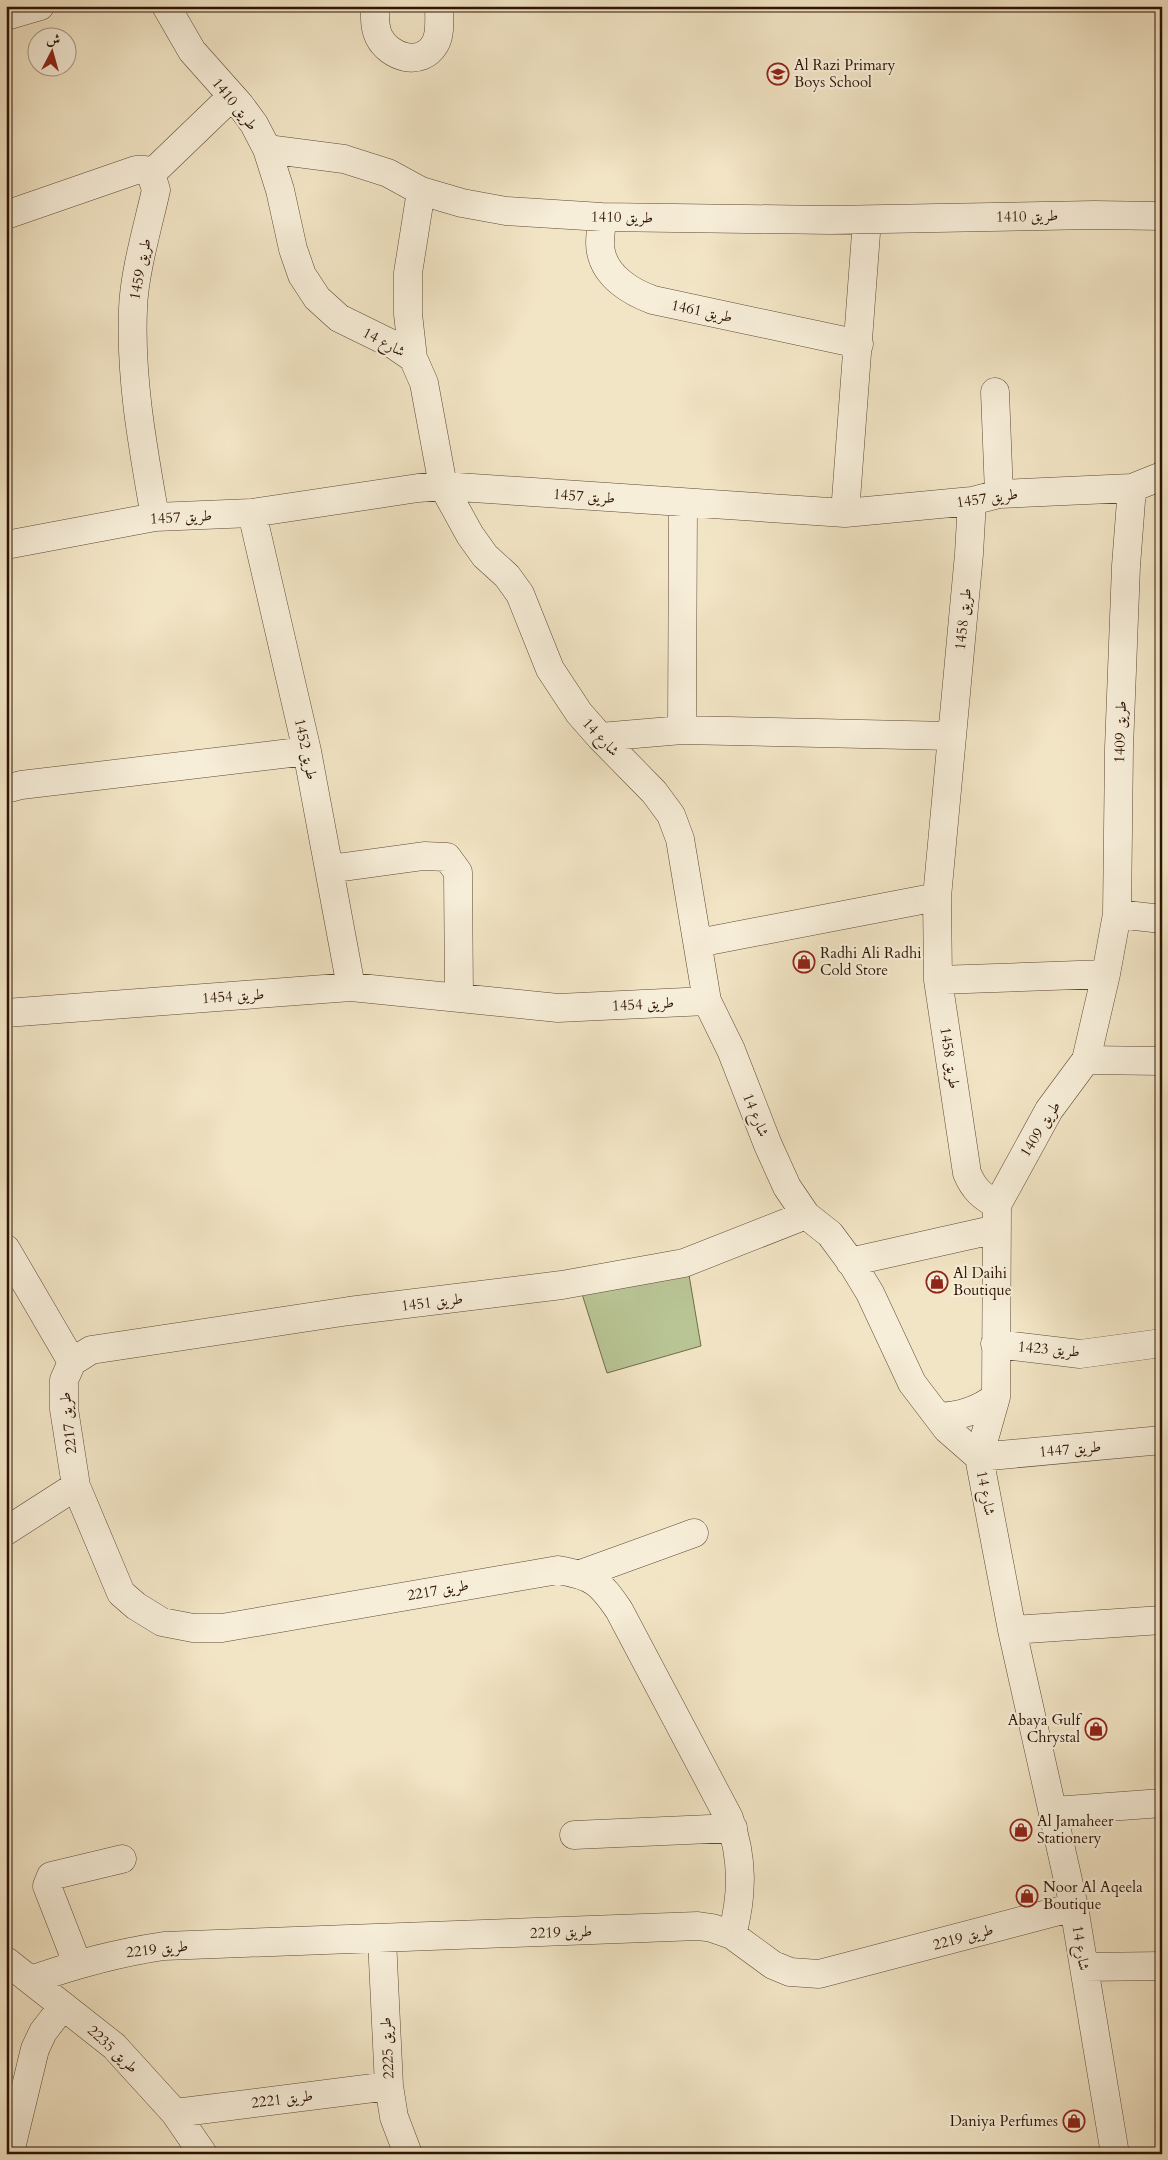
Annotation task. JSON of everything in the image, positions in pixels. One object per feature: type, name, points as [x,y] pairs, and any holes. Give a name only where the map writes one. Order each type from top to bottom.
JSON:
[{"type":"street","points":[[6,16],[40,6]]},
{"type":"street","name":"طريق 1410","points":[[166,6],[192,51],[254,124],[267,149],[344,159],[388,173],[421,192],[462,203],[506,211],[602,217],[867,220],[1094,215],[1162,216]]},
{"type":"street","points":[[375,6],[375,22],[378,35],[384,46],[396,54],[408,58],[419,57],[429,52],[436,43],[439,6]]},
{"type":"street","points":[[6,215],[136,170],[145,170],[151,174],[232,96]]},
{"type":"street","name":"شارع 14","points":[[267,149],[280,190],[293,249],[302,275],[316,298],[338,318],[394,345],[413,358],[424,383],[443,486],[470,535],[485,556],[507,576],[520,594],[550,669],[578,713],[654,792],[671,815],[680,839],[707,1001],[731,1050],[768,1145],[787,1187],[806,1215],[830,1234],[870,1293],[912,1383],[946,1429],[979,1457],[1012,1630],[1074,1907],[1115,2154]]},
{"type":"street","name":"طريق 1459","points":[[151,174],[156,190],[133,307],[132,356],[142,438],[155,517]]},
{"type":"street","points":[[413,358],[408,314],[408,273],[421,192]]},
{"type":"street","name":"طريق 1461","points":[[602,217],[600,250],[605,266],[624,286],[638,294],[653,300],[859,344]]},
{"type":"street","points":[[846,513],[867,220]]},
{"type":"street","points":[[995,392],[999,494]]},
{"type":"street","name":"طريق 1457","points":[[6,545],[155,517],[252,513],[418,488],[443,486],[846,513],[972,500],[999,494],[1132,488],[1162,476]]},
{"type":"street","name":"طريق 1409","points":[[979,1457],[996,1397],[997,1217],[1049,1110],[1086,1060],[1106,974],[1117,914],[1119,748],[1126,566],[1132,488]]},
{"type":"street","name":"طريق 1458","points":[[972,500],[969,554],[937,897],[938,980],[967,1173],[972,1187],[997,1217]]},
{"type":"street","points":[[682,730],[683,503]]},
{"type":"street","name":"طريق 1452","points":[[252,513],[307,751],[351,987]]},
{"type":"street","points":[[600,737],[682,730],[952,736]]},
{"type":"street","points":[[6,789],[21,785],[307,751]]},
{"type":"street","points":[[329,869],[424,856],[447,856],[458,872],[459,997]]},
{"type":"street","points":[[698,943],[937,897]]},
{"type":"street","points":[[1117,914],[1162,919]]},
{"type":"street","points":[[938,980],[1106,974]]},
{"type":"street","name":"طريق 1454","points":[[6,1013],[351,987],[558,1008],[707,1001]]},
{"type":"street","points":[[1086,1060],[1162,1061]]},
{"type":"street","name":"طريق 1451","points":[[68,1371],[91,1350],[349,1312],[562,1286],[684,1263],[806,1215]]},
{"type":"street","points":[[850,1262],[997,1217]]},
{"type":"street","points":[[6,1249],[68,1371]]},
{"type":"street","name":"طريق 1423","points":[[996,1344],[1080,1354],[1162,1343]]},
{"type":"street","name":"طريق 2217","points":[[68,1371],[64,1408],[76,1486],[121,1593],[136,1606],[162,1622],[193,1628],[222,1628],[558,1570],[582,1574],[604,1588],[619,1610],[729,1818],[740,1861],[741,1883],[738,1914],[732,1935]]},
{"type":"street","points":[[938,1417],[968,1413],[996,1397]]},
{"type":"street","name":"طريق 1447","points":[[979,1457],[1162,1440]]},
{"type":"street","points":[[6,1531],[76,1486]]},
{"type":"street","points":[[582,1574],[694,1533]]},
{"type":"street","points":[[1012,1630],[1162,1620]]},
{"type":"street","points":[[1054,1811],[1162,1803]]},
{"type":"street","points":[[574,1834],[732,1828]]},
{"type":"street","points":[[77,1963],[47,1886],[48,1880],[50,1876],[122,1859]]},
{"type":"street","name":"طريق 2219","points":[[31,1980],[77,1963],[123,1952],[164,1946],[698,1926],[732,1935],[773,1965],[790,1972],[819,1974],[1074,1907]]},
{"type":"street","name":"طريق 2225","points":[[382,1939],[389,2086],[394,2117],[408,2154]]},
{"type":"street","name":"طريق 2235","points":[[6,1961],[114,2046],[175,2113],[203,2154]]},
{"type":"street","points":[[1084,1967],[1162,1966]]},
{"type":"street","points":[[8,2154],[35,2050],[43,2032],[63,2006]]},
{"type":"street","name":"طريق 2221","points":[[175,2113],[389,2086]]},
{"type":"green space","points":[[689,1275],[701,1346],[607,1373],[582,1294]]},
{"type":"place","name":"Al Razi Primary Boys School","points":[[778,74]]},
{"type":"place","name":"Radhi Ali Radhi Cold Store","points":[[804,962]]},
{"type":"place","name":"Al Daihi Boutique","points":[[937,1282]]},
{"type":"place","name":"Abaya Gulf Chrystal","points":[[1096,1729]]},
{"type":"place","name":"Al Jamaheer Stationery","points":[[1021,1830]]},
{"type":"place","name":"Noor Al Aqeela Boutique","points":[[1027,1896]]},
{"type":"place","name":"Daniya Perfumes","points":[[1074,2121]]}]
